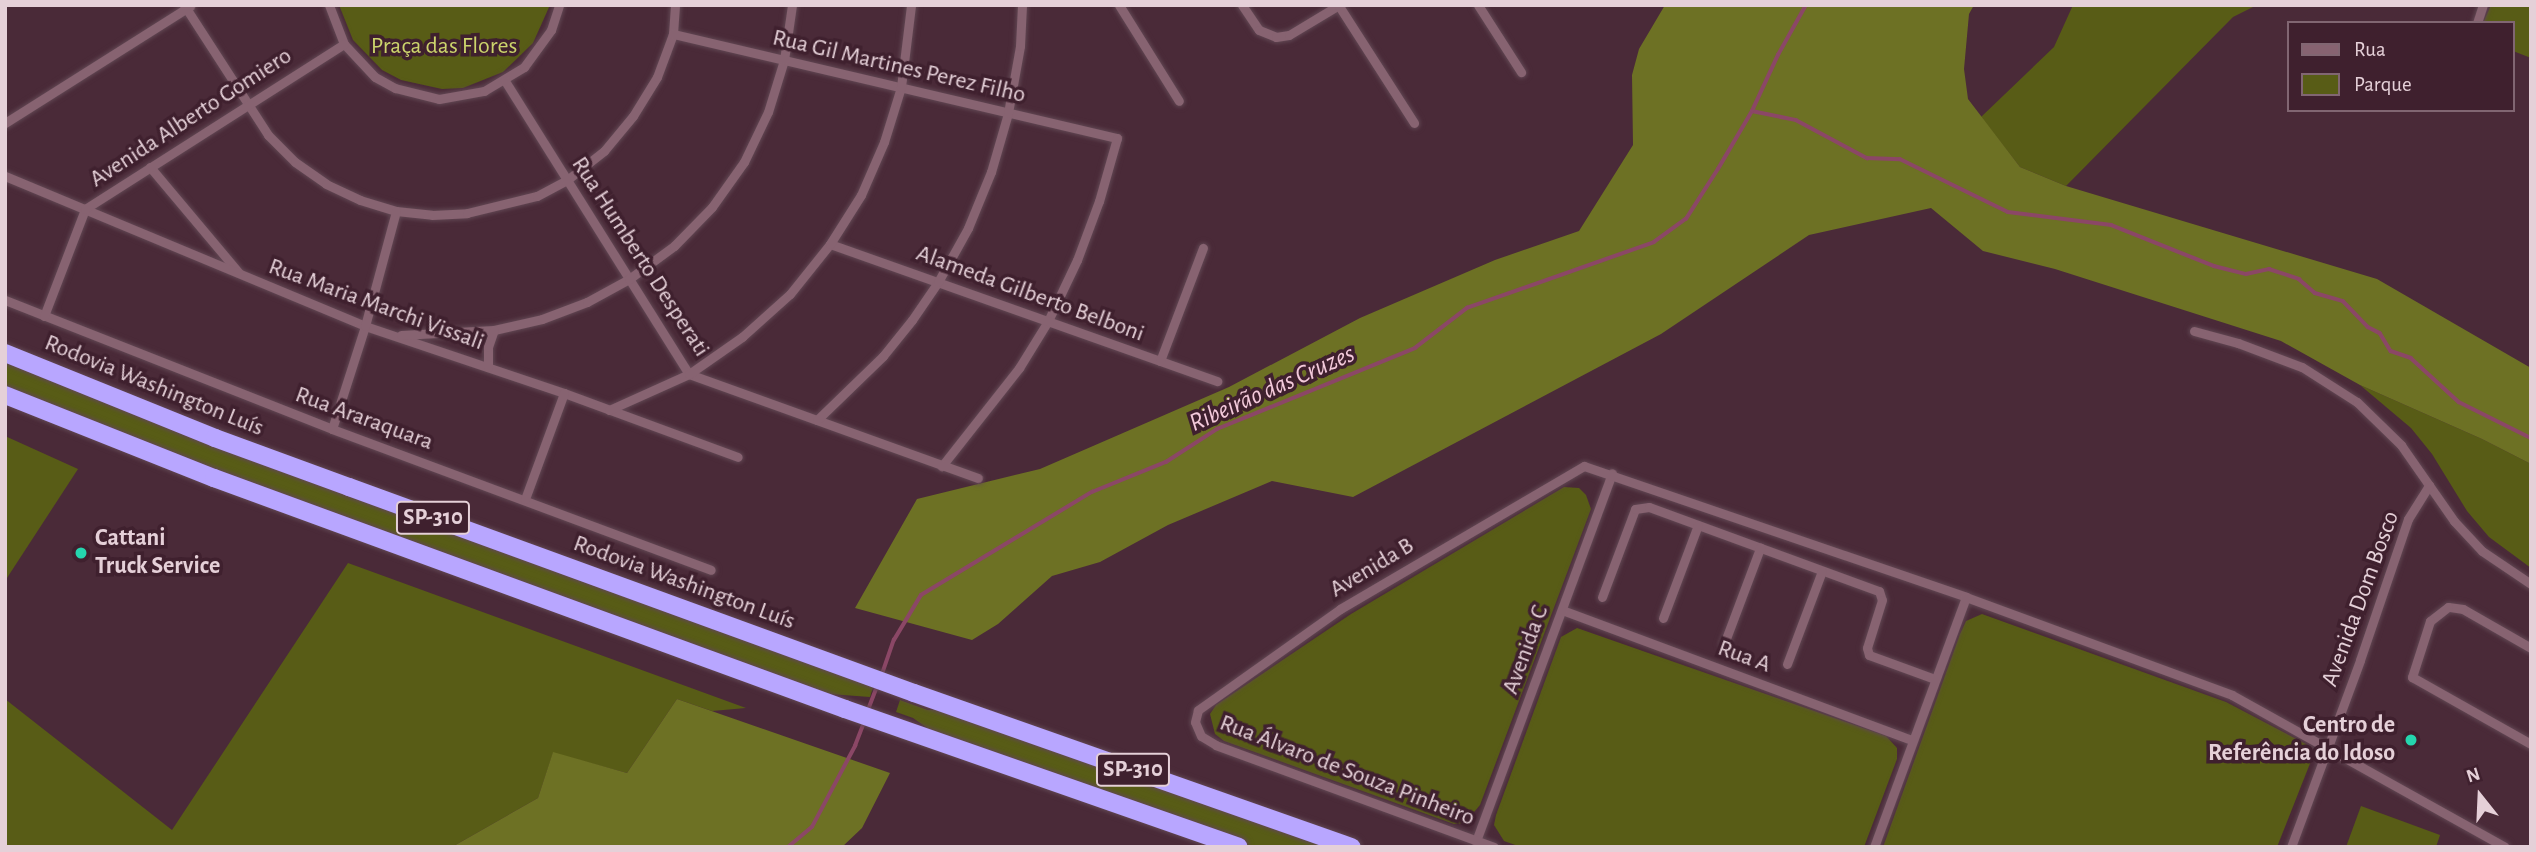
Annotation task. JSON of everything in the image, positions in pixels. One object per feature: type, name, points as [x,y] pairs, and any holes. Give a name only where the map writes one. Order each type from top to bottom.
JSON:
[{"type":"highway","name":"Rodovia Washington Luís","points":[[5,353],[227,442],[864,675],[1352,847]]},
{"type":"highway","name":"SP-310","points":[[5,396],[214,478],[845,709],[1238,847]]},
{"type":"street","points":[[329,5],[344,44],[375,77],[416,96],[462,97],[505,81],[539,50],[551,30],[559,5]]},
{"type":"street","points":[[5,123],[186,6],[268,135],[295,162],[337,189],[396,211],[432,215],[467,214],[537,196],[567,180],[604,151],[633,116],[657,77],[673,34],[675,5]]},
{"type":"street","points":[[398,335],[494,330],[542,319],[587,302],[629,279],[674,246],[712,207],[744,162],[768,112],[784,60],[792,5]]},
{"type":"street","points":[[609,410],[689,374],[742,337],[790,294],[831,244],[865,184],[884,142],[901,87],[911,5]]},
{"type":"street","points":[[817,420],[883,356],[938,282],[968,228],[991,172],[1008,113],[1020,46],[1022,5]]},
{"type":"street","points":[[1119,5],[1179,101]]},
{"type":"street","points":[[1242,5],[1259,30],[1276,37],[1290,35],[1339,6],[1414,123]]},
{"type":"street","points":[[1478,5],[1521,72]]},
{"type":"street","name":"Rua Gil Martines Perez Filho","points":[[673,34],[1117,138],[1100,201],[1077,260],[1048,321]]},
{"type":"street","name":"Avenida Alberto Gomiero","points":[[44,316],[85,208],[344,44]]},
{"type":"street","name":"Rua Humberto Desperati","points":[[505,81],[689,374],[978,478]]},
{"type":"street","points":[[150,167],[241,275]]},
{"type":"street","name":"Rua Maria Marchi Vissali","points":[[5,176],[365,326],[564,393],[738,457]]},
{"type":"street","points":[[332,429],[365,326],[396,211]]},
{"type":"street","name":"Alameda Gilberto Belboni","points":[[831,244],[1217,380]]},
{"type":"street","points":[[1160,361],[1203,248]]},
{"type":"street","name":"Rua Araraquara","points":[[5,300],[332,429],[711,570]]},
{"type":"street","points":[[942,466],[1019,368],[1048,321]]},
{"type":"street","points":[[488,367],[488,347],[494,330]]},
{"type":"street","points":[[2193,331],[2238,342],[2302,368],[2357,402],[2401,444],[2454,521],[2482,551],[2531,584]]},
{"type":"street","points":[[525,499],[564,393]]},
{"type":"street","name":"Avenida B","points":[[1195,722],[1198,710],[1206,703],[1340,608],[1584,466],[1612,473]]},
{"type":"street","points":[[1612,473],[1966,597],[2232,695],[2505,847]]},
{"type":"street","name":"Avenida C","points":[[1476,841],[1612,473]]},
{"type":"street","name":"Avenida Dom Bosco","points":[[2291,847],[2408,519],[2428,485]]},
{"type":"street","points":[[1602,597],[1635,509],[1649,507],[1882,595],[1867,648],[1869,654],[1935,679]]},
{"type":"street","points":[[1662,618],[1698,525]]},
{"type":"street","points":[[1724,644],[1760,548]]},
{"type":"street","points":[[1787,664],[1822,571]]},
{"type":"street","points":[[1874,847],[1966,597]]},
{"type":"street","points":[[2531,648],[2463,609],[2448,607],[2430,621],[2412,677],[2531,744]]},
{"type":"street","name":"Rua A","points":[[1562,610],[1912,740]]},
{"type":"street","name":"Rua Álvaro de Souza Pinheiro","points":[[1195,722],[1201,736],[1216,745],[1494,847]]},
{"type":"green space","name":"Praça das Flores","points":[[339,5],[550,5],[533,43],[503,72],[463,88],[442,89],[401,80],[382,70],[353,40]]},
{"type":"green space","points":[[2073,5],[2257,5],[2233,17],[2066,186],[2020,167],[1981,117],[2054,47]]},
{"type":"green space","points":[[2491,5],[2531,5],[2531,58],[2515,52],[2515,21],[2484,21]]},
{"type":"green space","points":[[5,360],[845,672],[873,687],[870,697],[829,694],[403,540],[73,416],[5,388]]},
{"type":"green space","points":[[2360,385],[2482,439],[2531,464],[2531,568],[2489,537],[2467,511],[2432,454],[2411,428]]},
{"type":"green space","points":[[5,436],[78,469],[5,581]]},
{"type":"green space","points":[[1564,487],[1579,488],[1586,495],[1591,509],[1480,805],[1465,823],[1454,824],[1224,741],[1215,734],[1210,714],[1216,705],[1351,614]]},
{"type":"green space","points":[[348,563],[746,708],[712,711],[677,699],[627,773],[553,753],[538,798],[452,847],[5,847],[5,699],[172,830]]},
{"type":"green space","points":[[1982,614],[2226,702],[2306,744],[2313,756],[2277,847],[1883,847],[1960,634],[1966,621]]},
{"type":"green space","points":[[1577,628],[1886,736],[1897,748],[1897,759],[1864,847],[1521,847],[1504,841],[1494,825],[1496,815],[1561,637]]},
{"type":"green space","points":[[900,700],[928,710],[947,710],[1330,847],[1253,847],[933,732],[913,718],[896,712]]},
{"type":"green space","points":[[2361,806],[2440,835],[2436,847],[2346,847]]},
{"type":"shaded area","points":[[1665,5],[1974,5],[1969,14],[1964,69],[1968,99],[2020,167],[2066,186],[2377,279],[2531,368],[2531,464],[2482,439],[2360,385],[2281,341],[2055,269],[1983,251],[1931,208],[1809,235],[1661,334],[1353,497],[1272,481],[1168,525],[1100,562],[1052,576],[998,624],[972,640],[855,608],[917,499],[1040,469],[1229,387],[1360,318],[1495,260],[1579,231],[1633,145],[1632,75],[1639,49]]},
{"type":"shaded area","points":[[677,699],[890,773],[862,828],[842,847],[452,847],[538,798],[553,752],[627,773]]},
{"type":"waterway","name":"Ribeirão das Cruzes","points":[[882,674],[894,640],[921,595],[1092,492],[1166,462],[1217,429],[1415,348],[1467,308],[1654,242],[1686,219],[1752,111],[1778,55],[1806,5]]},
{"type":"waterway","points":[[1752,111],[1796,120],[1867,158],[1900,159],[2008,212],[2111,225],[2214,266],[2246,274],[2269,269],[2299,279],[2315,293],[2343,301],[2368,327],[2380,333],[2391,351],[2411,358],[2459,402],[2531,438]]},
{"type":"waterway","name":"Ribeirão das Cruzes","points":[[868,710],[878,684]]},
{"type":"waterway","name":"Ribeirão das Cruzes","points":[[788,847],[812,827],[855,746],[865,720]]},
{"type":"place","name":"Cattani Truck Service","points":[[81,553]]},
{"type":"place","name":"Centro de Referência do Idoso","points":[[2411,740]]}]
